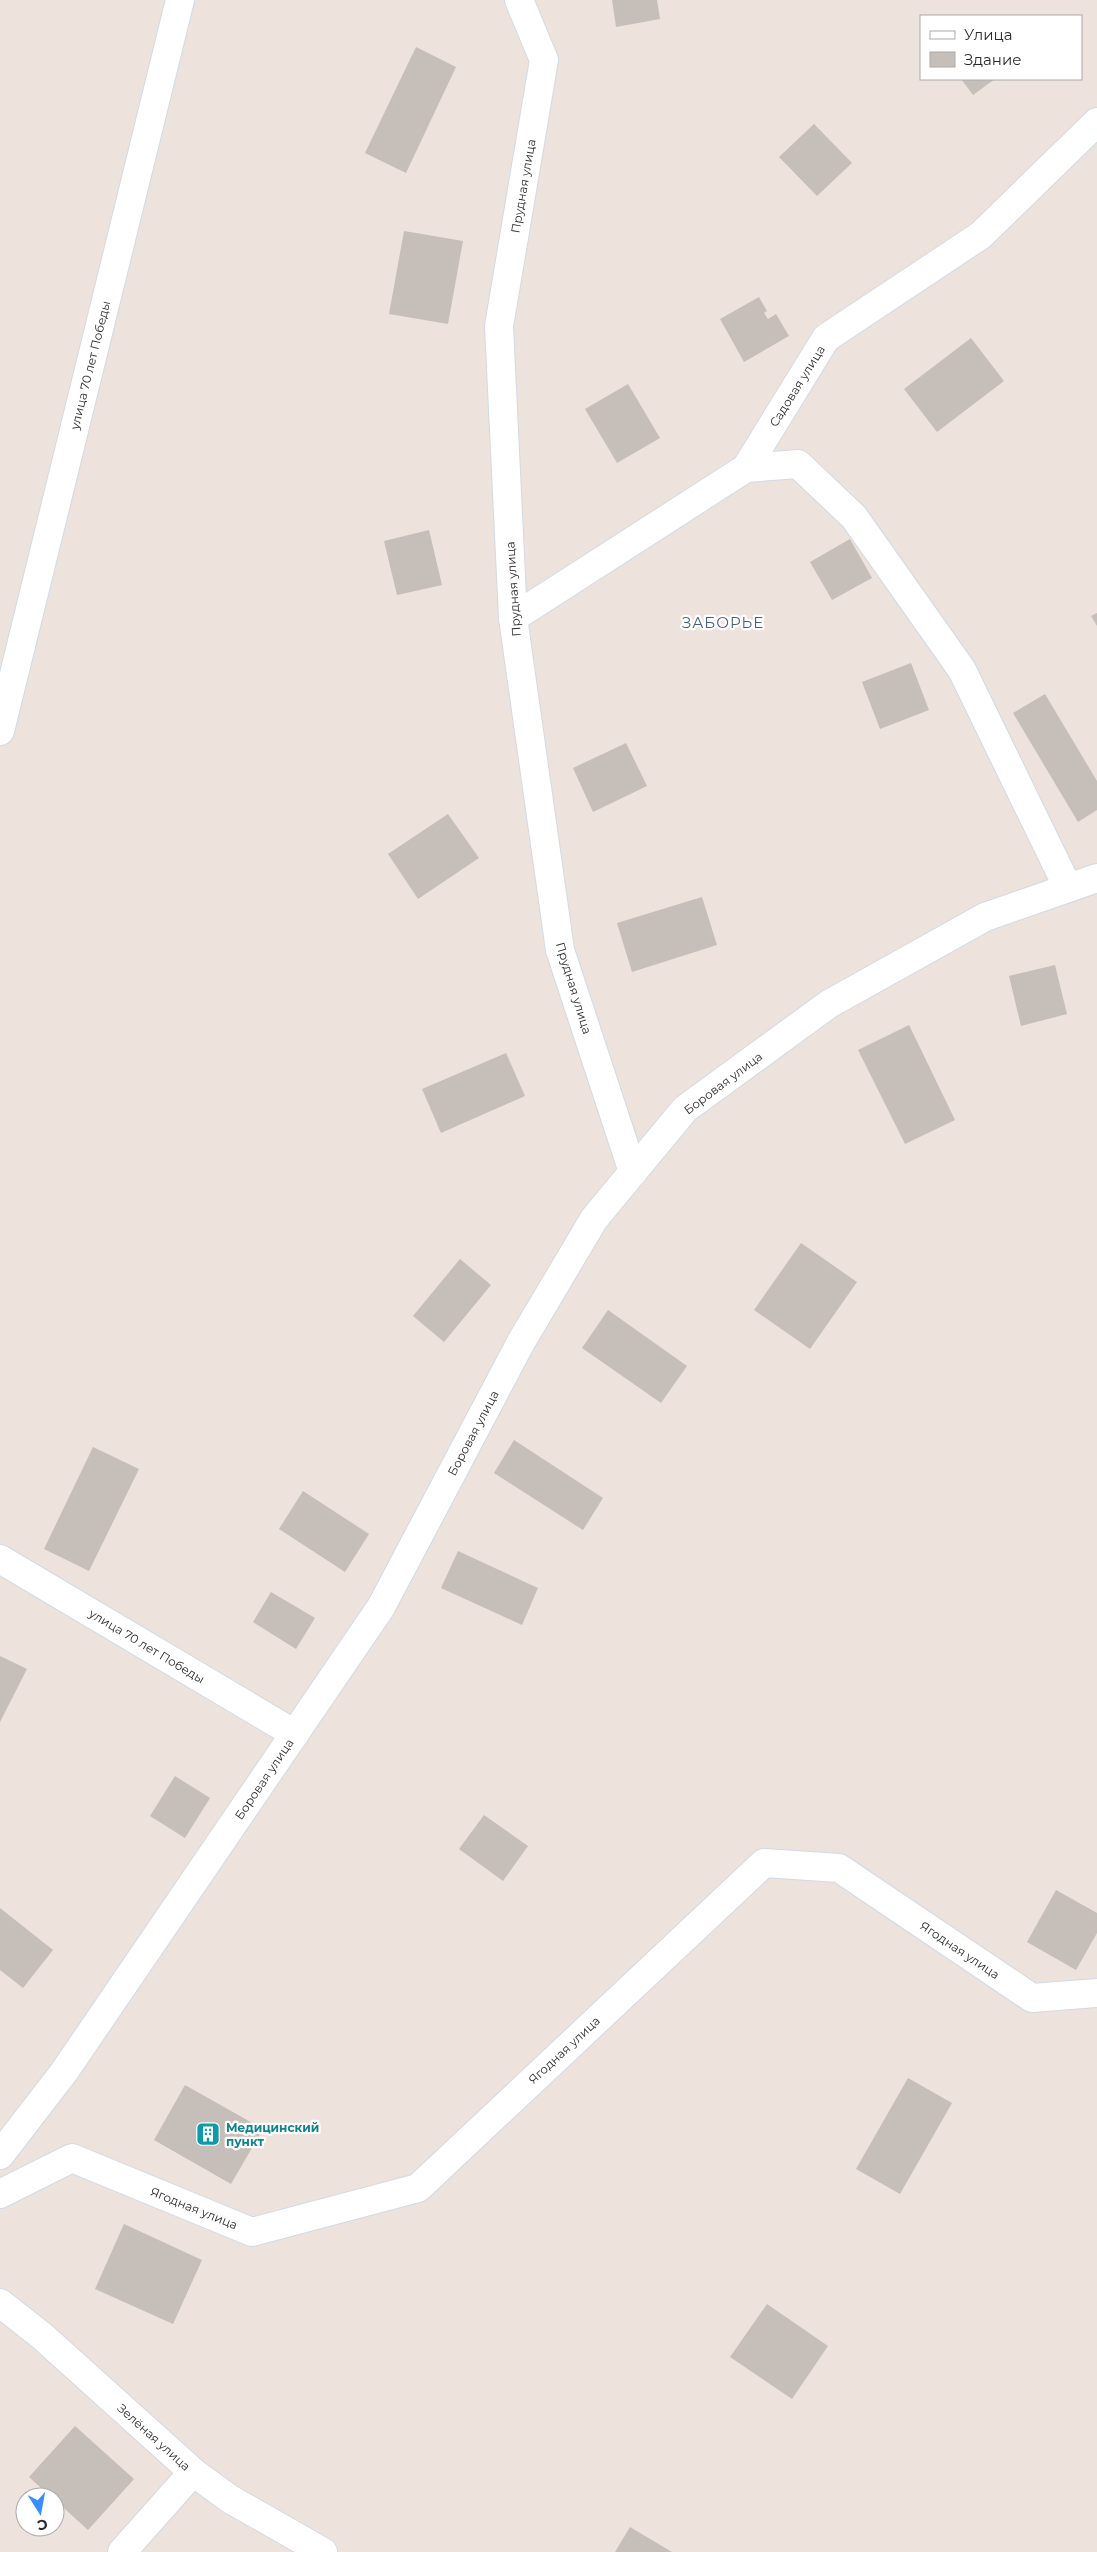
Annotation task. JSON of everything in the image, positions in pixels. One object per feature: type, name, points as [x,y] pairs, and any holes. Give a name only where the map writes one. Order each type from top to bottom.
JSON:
[{"type":"street","name":"улица 70 лет Победы","points":[[1,722],[180,0]]},
{"type":"street","name":"Прудная улица","points":[[519,0],[544,60],[499,326],[513,618],[560,950],[633,1172]]},
{"type":"street","name":"Садовая улица","points":[[513,618],[746,468],[826,338],[981,235],[1097,122]]},
{"type":"street","points":[[746,468],[798,464],[854,517],[962,670],[1068,888]]},
{"type":"street","name":"Боровая улица","points":[[0,2155],[64,2072],[381,1607],[521,1342],[594,1219],[685,1109],[829,1004],[985,917],[1097,878]]},
{"type":"street","name":"улица 70 лет Победы","points":[[0,1560],[295,1734]]},
{"type":"street","name":"Ягодная улица","points":[[0,2194],[72,2158],[252,2232],[418,2188],[764,1863],[839,1868],[1032,1998],[1097,1993]]},
{"type":"street","name":"Зелёная улица","points":[[0,2303],[42,2336],[193,2472],[230,2499],[323,2552]]},
{"type":"street","points":[[122,2552],[193,2472]]},
{"type":"building","points":[[612,0],[657,0],[660,19],[616,27]]},
{"type":"building","points":[[416,47],[456,67],[406,173],[365,153]]},
{"type":"building","points":[[962,80],[994,80],[973,95]]},
{"type":"building","points":[[814,124],[852,163],[817,196],[779,157]]},
{"type":"building","points":[[404,231],[463,241],[448,324],[389,314]]},
{"type":"building","points":[[759,297],[767,311],[764,313],[768,319],[776,314],[789,336],[744,362],[720,319]]},
{"type":"building","points":[[971,338],[1004,381],[937,432],[904,389]]},
{"type":"building","points":[[628,384],[660,438],[617,463],[585,409]]},
{"type":"building","points":[[429,530],[442,585],[397,595],[384,541]]},
{"type":"building","points":[[850,539],[872,578],[832,600],[810,562]]},
{"type":"building","points":[[1097,613],[1097,626],[1091,616]]},
{"type":"building","points":[[911,663],[929,710],[880,729],[862,682]]},
{"type":"building","points":[[1045,694],[1097,781],[1097,810],[1078,822],[1013,713]]},
{"type":"building","points":[[626,743],[647,786],[593,812],[573,768]]},
{"type":"building","points":[[448,814],[479,858],[418,899],[388,854]]},
{"type":"building","points":[[702,897],[717,945],[632,972],[617,923]]},
{"type":"building","points":[[1055,965],[1067,1014],[1021,1026],[1009,976]]},
{"type":"building","points":[[909,1025],[955,1120],[905,1144],[858,1050]]},
{"type":"building","points":[[506,1053],[525,1096],[441,1133],[422,1089]]},
{"type":"building","points":[[801,1243],[857,1282],[810,1349],[754,1310]]},
{"type":"building","points":[[460,1259],[491,1285],[444,1342],[413,1316]]},
{"type":"building","points":[[608,1310],[687,1366],[661,1403],[582,1348]]},
{"type":"building","points":[[514,1440],[603,1498],[583,1530],[494,1473]]},
{"type":"building","points":[[93,1447],[139,1469],[89,1571],[44,1549]]},
{"type":"building","points":[[303,1491],[369,1534],[345,1572],[279,1529]]},
{"type":"building","points":[[458,1551],[538,1588],[522,1625],[441,1588]]},
{"type":"building","points":[[271,1592],[315,1618],[296,1649],[253,1622]]},
{"type":"building","points":[[0,1656],[27,1669],[0,1722]]},
{"type":"building","points":[[175,1776],[210,1798],[185,1838],[150,1816]]},
{"type":"building","points":[[484,1815],[528,1846],[503,1881],[459,1849]]},
{"type":"building","points":[[1056,1890],[1097,1913],[1097,1933],[1076,1970],[1027,1942]]},
{"type":"building","points":[[0,1908],[53,1950],[23,1988],[0,1970]]},
{"type":"building","points":[[908,2078],[952,2103],[900,2194],[856,2169]]},
{"type":"building","name":"Медицинский пункт","points":[[185,2085],[263,2129],[231,2184],[154,2140]]},
{"type":"building","points":[[124,2224],[202,2260],[173,2324],[95,2289]]},
{"type":"building","points":[[767,2304],[828,2346],[792,2399],[730,2357]]},
{"type":"building","points":[[75,2426],[134,2479],[88,2530],[65,2509],[65,2487],[40,2487],[29,2477]]},
{"type":"building","points":[[630,2527],[672,2552],[615,2552]]},
{"type":"place","name":"Медицинский пункт","points":[[208,2134]]},
{"type":"district","name":"ЗАБОРЬЕ","points":[[723,622]]}]
